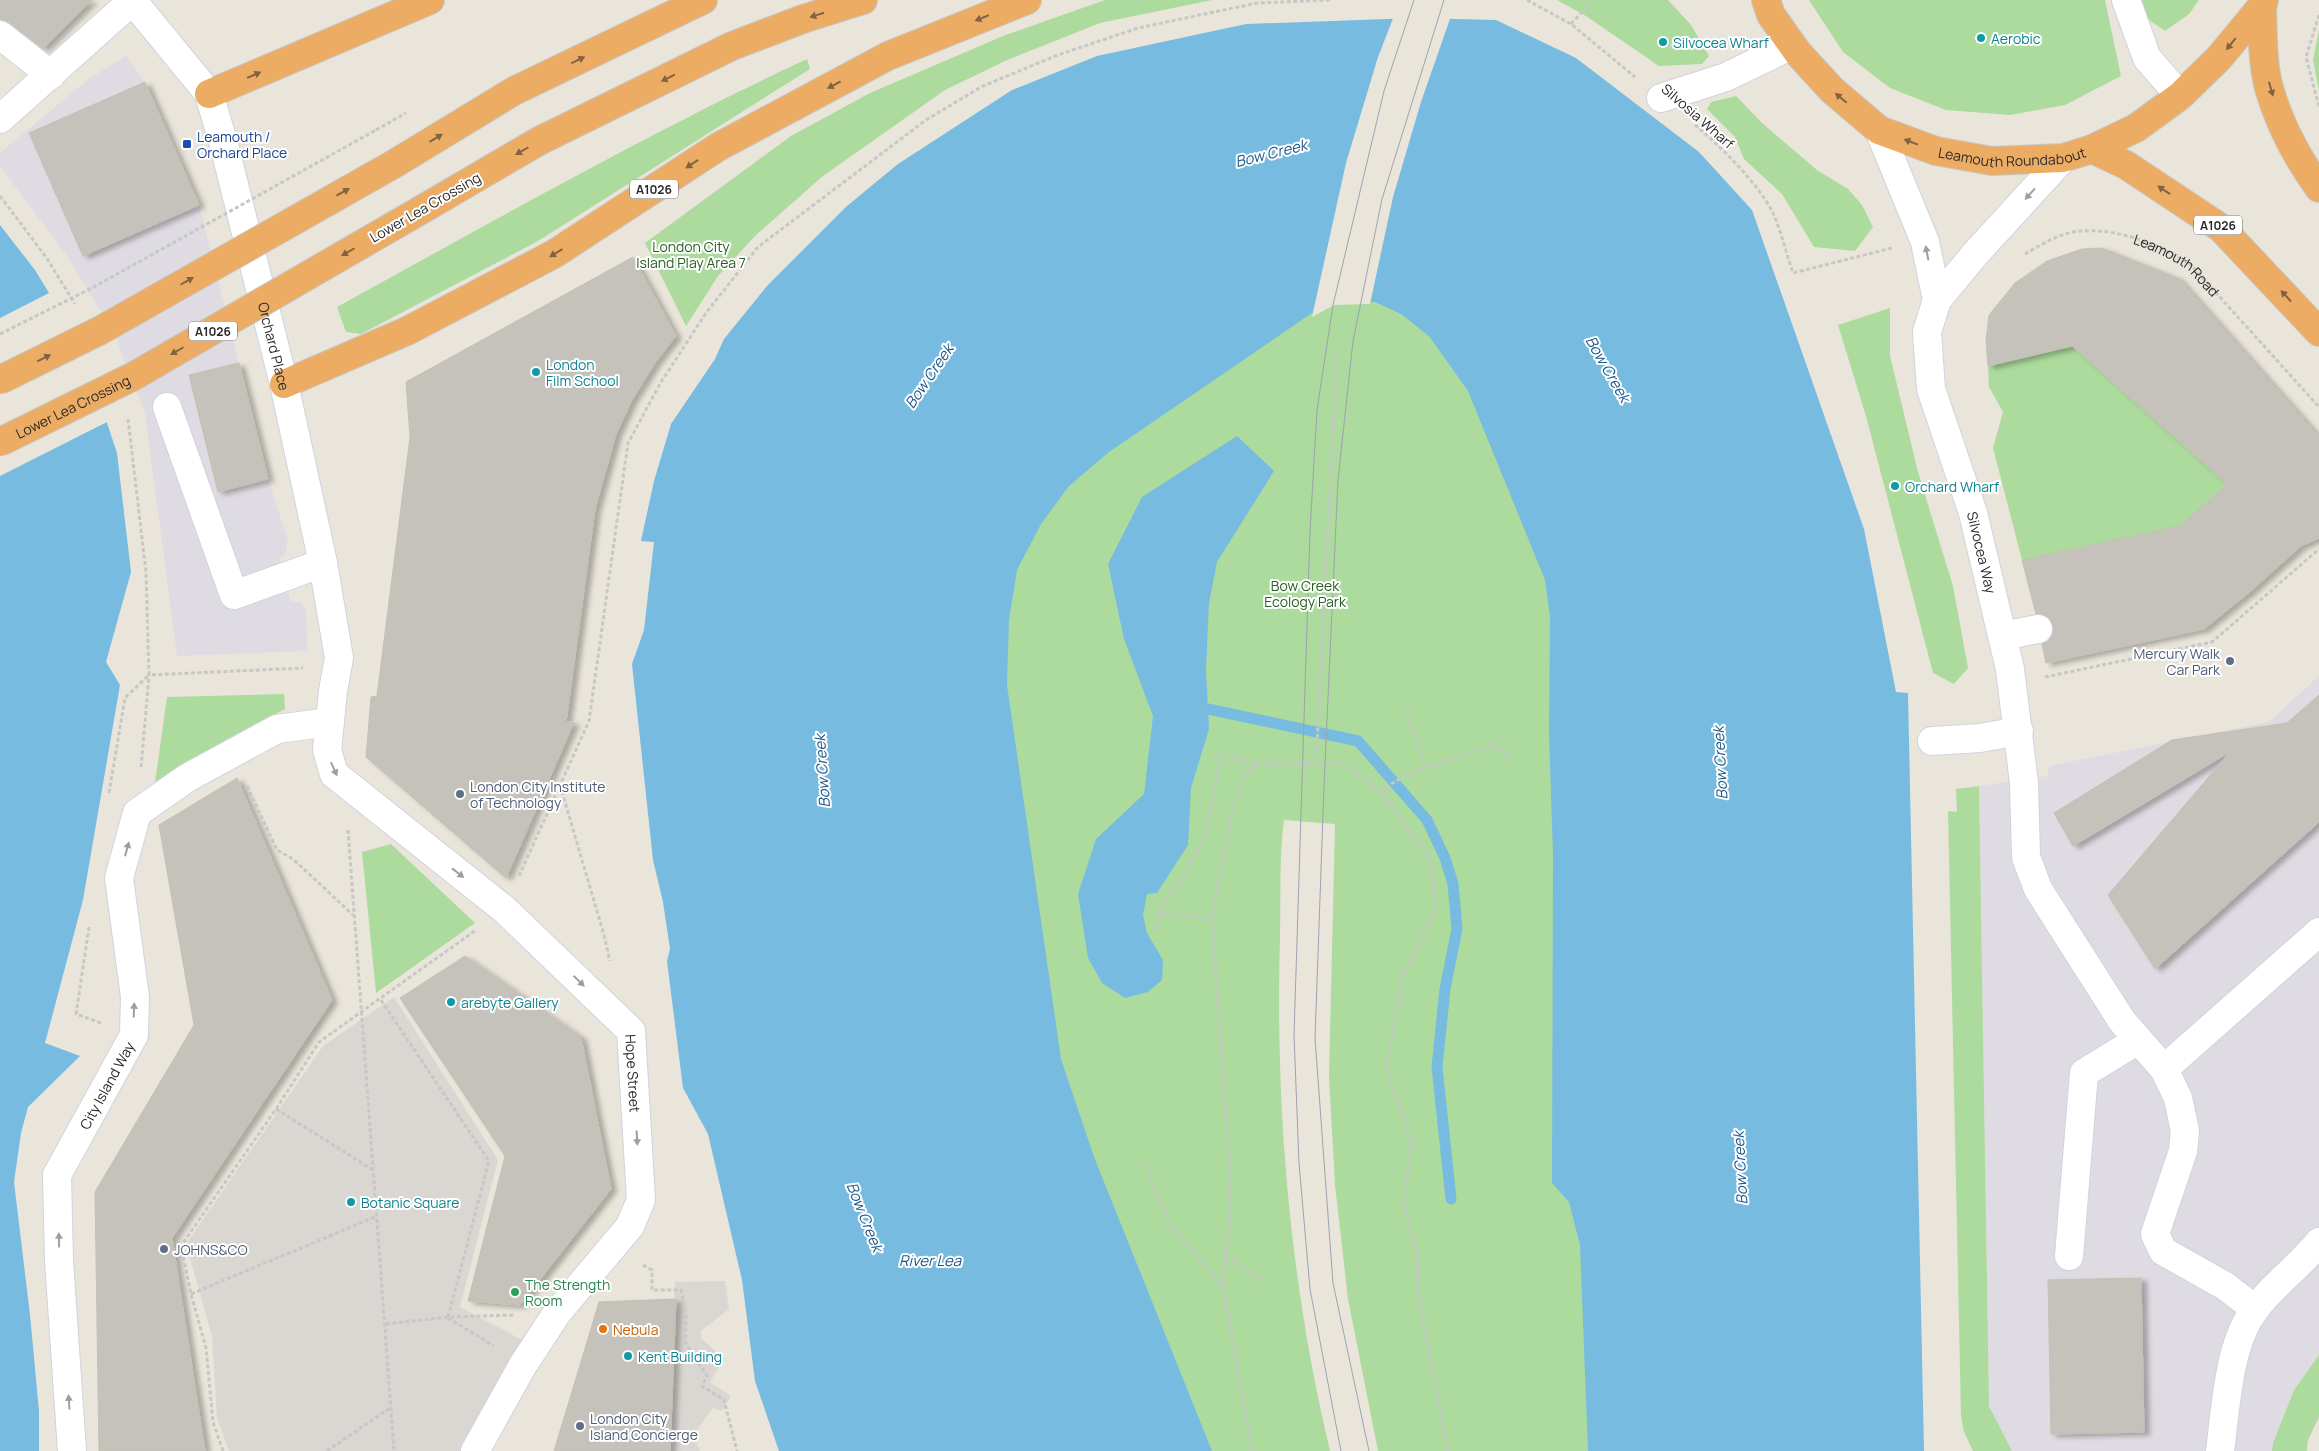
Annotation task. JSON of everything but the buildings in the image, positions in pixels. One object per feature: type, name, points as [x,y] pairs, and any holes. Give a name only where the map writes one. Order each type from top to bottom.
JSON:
[{"type":"highway","points":[[209,94],[430,0]]},
{"type":"highway","points":[[0,380],[100,330],[394,164],[514,92],[703,0]]},
{"type":"highway","name":"Lower Lea Crossing","points":[[0,442],[134,376],[539,141],[732,46],[802,19],[863,0]]},
{"type":"highway","name":"A1026","points":[[284,384],[407,331],[554,254],[718,147],[888,56],[1027,0]]},
{"type":"highway","points":[[1746,0],[1769,8]]},
{"type":"highway","points":[[2263,3],[2269,87],[2281,121],[2306,170],[2319,188]]},
{"type":"highway","name":"Leamouth Roundabout","points":[[1769,8],[1792,45],[1832,90],[1878,130],[1936,151],[1992,161],[2062,158],[2092,149],[2136,128],[2180,96],[2219,58],[2263,3]]},
{"type":"highway","name":"A1026","points":[[2092,149],[2126,165],[2222,228],[2319,332]]},
{"type":"street","name":"Orchard Place","points":[[0,119],[132,0],[209,94],[224,145],[284,384],[323,563],[339,658],[330,722]]},
{"type":"street","points":[[2126,0],[2147,58],[2180,96]]},
{"type":"street","points":[[0,35],[51,75]]},
{"type":"street","points":[[1662,98],[1726,77],[1792,45]]},
{"type":"street","name":"Silvocea Way","points":[[1878,130],[1925,242],[1937,300]]},
{"type":"street","name":"Silvocea Way","points":[[2062,158],[1976,253],[1937,300],[1927,332],[1932,389],[1973,513],[2003,636],[2019,731],[2024,780],[2026,856],[2038,890],[2122,1020],[2164,1069],[2178,1098],[2185,1131],[2183,1151],[2155,1234],[2163,1251],[2225,1286],[2255,1309]]},
{"type":"street","points":[[167,406],[234,595],[323,563]]},
{"type":"street","points":[[2003,636],[2038,629]]},
{"type":"street","points":[[137,813],[187,778],[277,729],[330,722]]},
{"type":"street","name":"Hope Street","points":[[330,722],[327,750],[334,774],[504,910],[631,1030],[641,1200],[630,1226],[557,1313],[523,1365],[475,1451]]},
{"type":"street","points":[[1932,741],[1980,738],[2019,731]]},
{"type":"street","name":"City Island Way","points":[[72,1451],[59,1261],[58,1175],[134,1035],[135,997],[120,878],[137,813]]},
{"type":"street","points":[[2164,1069],[2319,932]]},
{"type":"street","points":[[2070,1256],[2084,1073],[2138,1040]]},
{"type":"street","points":[[2220,1451],[2229,1384],[2240,1339],[2255,1309],[2305,1260],[2319,1242]]},
{"type":"path","points":[[223,1451],[213,1422],[206,1348],[180,1246],[276,1109],[319,1042],[381,1000],[504,910],[589,721],[628,443],[661,382],[696,328],[758,247],[926,120],[982,87],[1055,56],[1138,28],[1257,3],[1332,0]]},
{"type":"path","name":"Silvosia Wharf","points":[[1526,0],[1571,24],[1704,132],[1764,198],[1772,212],[1793,273],[1898,246]]},
{"type":"path","points":[[1571,24],[1593,0]]},
{"type":"path","points":[[2319,15],[2306,57],[2319,107]]},
{"type":"path","points":[[0,334],[92,288],[376,130]]},
{"type":"path","points":[[0,196],[46,257],[80,312]]},
{"type":"path","name":"Leamouth Road","points":[[2018,258],[2049,240],[2080,231],[2101,231],[2134,239],[2178,257],[2191,265],[2319,407]]},
{"type":"path","points":[[1316,764],[1337,354]]},
{"type":"path","points":[[128,418],[146,572],[149,675],[137,813]]},
{"type":"path","points":[[2037,678],[2212,642],[2319,549]]},
{"type":"path","points":[[149,675],[311,668]]},
{"type":"path","points":[[1406,707],[1426,769]]},
{"type":"path","points":[[1380,791],[1404,776],[1493,745],[1507,752],[1508,764]]},
{"type":"path","points":[[1156,931],[1158,912],[1181,882],[1206,834],[1221,755],[1256,764],[1342,763],[1380,791],[1431,860],[1434,910],[1403,975],[1386,1068],[1412,1143],[1403,1203],[1418,1252],[1418,1294],[1448,1451]]},
{"type":"path","points":[[1252,1451],[1223,1286],[1230,1211],[1230,1176],[1212,919],[1232,810],[1243,778],[1256,764]]},
{"type":"path","points":[[343,782],[351,863],[353,915],[386,1324],[394,1451]]},
{"type":"path","points":[[560,785],[604,935],[612,970]]},
{"type":"path","points":[[262,818],[277,850],[293,859],[353,915]]},
{"type":"path","points":[[1158,912],[1212,919]]},
{"type":"path","points":[[381,1000],[489,1161],[448,1317]]},
{"type":"path","points":[[276,1109],[373,1171]]},
{"type":"path","points":[[1144,1163],[1170,1224],[1223,1286]]},
{"type":"path","points":[[191,1294],[376,1217]]},
{"type":"path","points":[[613,1246],[652,1270],[652,1290],[680,1290],[686,1318],[685,1342],[707,1376],[702,1386],[724,1400],[737,1451]]},
{"type":"path","points":[[1226,1254],[1262,1282]]},
{"type":"path","points":[[386,1324],[448,1317],[557,1313]]},
{"type":"path","points":[[448,1317],[523,1365]]},
{"type":"path","points":[[326,1451],[391,1408]]},
{"type":"shaded area","points":[[126,56],[145,82],[199,205],[268,479],[288,540],[285,555],[279,558],[291,602],[300,601],[306,609],[307,651],[177,656],[145,413],[114,333],[67,256],[0,166],[0,153],[90,78]]},
{"type":"shaded area","points":[[2319,676],[2319,1355],[2294,1390],[2273,1443],[2272,1451],[2012,1451],[1989,1406],[1979,786],[2048,776],[2049,767],[2059,764],[2269,722]]},
{"type":"shaded area","name":"Botanic Square","points":[[394,997],[498,1160],[460,1307],[524,1341],[463,1451],[229,1451],[217,1418],[212,1336],[186,1244],[323,1046]]},
{"type":"shaded area","points":[[725,1281],[729,1309],[701,1331],[701,1338],[724,1359],[710,1382],[731,1396],[722,1411],[713,1408],[693,1435],[700,1451],[670,1451],[675,1282]]},
{"type":"green space","name":"London City Island Play Area 7","points":[[1105,0],[1212,0],[1100,23],[1005,61],[945,90],[823,176],[755,236],[718,276],[686,326],[645,243],[791,136],[870,93],[1003,36]]},
{"type":"green space","points":[[1557,0],[1668,0],[1691,25],[1709,56],[1702,64],[1659,66],[1586,16]]},
{"type":"green space","points":[[1809,0],[2105,0],[2121,76],[2065,105],[2010,115],[1946,110],[1890,88],[1843,52]]},
{"type":"green space","points":[[2139,0],[2199,0],[2189,14],[2165,31],[2142,15]]},
{"type":"green space","points":[[2319,30],[2319,92],[2313,60]]},
{"type":"green space","points":[[807,59],[810,69],[538,241],[361,334],[346,332],[337,307],[628,148]]},
{"type":"green space","points":[[1736,96],[1762,123],[1817,170],[1848,189],[1862,205],[1873,227],[1855,251],[1814,247],[1782,194],[1744,159],[1735,137],[1707,109],[1711,102]]},
{"type":"green space","name":"Bow Creek Ecology Park","points":[[1254,209],[1569,409],[1647,1451],[1378,1451],[1348,1299],[1335,1185],[1329,1076],[1335,824],[1284,820],[1281,863],[1279,1002],[1283,1131],[1295,1260],[1316,1388],[1330,1451],[1115,1451],[960,512]]},
{"type":"green space","points":[[1890,308],[1890,356],[1918,472],[1953,586],[1968,668],[1954,684],[1933,673],[1866,416],[1838,325]]},
{"type":"green space","points":[[2072,346],[2227,484],[2180,526],[2022,560],[1993,448],[2003,412],[1989,387],[1988,366]]},
{"type":"green space","points":[[284,694],[285,709],[220,744],[154,790],[167,697]]},
{"type":"green space","points":[[1979,786],[1989,1406],[2012,1451],[1973,1451],[1964,1432],[1961,1416],[1948,811],[1957,812],[1956,789]]},
{"type":"green space","points":[[391,844],[475,923],[376,993],[362,852]]},
{"type":"green space","points":[[2319,1355],[2319,1417],[2308,1440],[2307,1451],[2272,1451],[2273,1443],[2294,1390]]},
{"type":"water","name":"River Lea","points":[[1415,18],[1496,20],[1576,58],[1699,152],[1752,210],[1864,529],[1896,692],[1908,693],[1924,1451],[1588,1451],[1580,1245],[1569,1202],[1552,1183],[1553,854],[1549,734],[1550,617],[1545,580],[1468,391],[1429,336],[1401,314],[1375,302],[1333,303],[1312,313],[1109,452],[1069,486],[1041,524],[1017,570],[1009,620],[1007,685],[1061,1059],[1094,1157],[1212,1451],[779,1451],[755,1381],[742,1280],[708,1134],[683,1088],[667,961],[670,949],[663,902],[653,860],[632,664],[644,630],[654,542],[641,541],[654,481],[671,424],[715,359],[724,339],[767,286],[847,206],[898,164],[1012,90],[1097,56],[1246,24]]},
{"type":"water","points":[[0,225],[35,270],[71,329],[100,402],[117,453],[131,572],[106,662],[120,685],[83,900],[45,1043],[80,1056],[28,1107],[21,1133],[14,1182],[39,1411],[39,1451],[0,1451]]},
{"type":"water","points":[[1237,436],[1274,471],[1217,562],[1209,603],[1206,669],[1209,729],[1191,788],[1188,845],[1157,893],[1147,894],[1143,915],[1147,933],[1163,960],[1162,980],[1148,992],[1125,998],[1102,983],[1088,958],[1078,894],[1096,839],[1144,794],[1153,716],[1124,639],[1108,564],[1142,497]]},
{"type":"pier","points":[[1394,16],[1451,16],[1421,102],[1393,197],[1370,304],[1334,305],[1312,317],[1346,163],[1378,57]]},
{"type":"pier","points":[[51,292],[73,328],[109,421],[0,476],[0,318]]},
{"type":"waterway","points":[[1208,709],[1358,741],[1427,820],[1445,858],[1453,884],[1457,929],[1445,989],[1437,1067],[1451,1199]]},
{"type":"tram line","points":[[1341,1451],[1310,1289],[1299,1163],[1294,1035],[1310,531],[1317,410],[1333,305],[1384,91],[1414,0]]},
{"type":"tram line","points":[[1369,1451],[1333,1283],[1315,1038],[1338,480],[1353,341],[1382,199],[1444,0]]},
{"type":"place","name":"Aerobic","points":[[1981,38]]},
{"type":"place","name":"Silvocea Wharf","points":[[1663,42]]},
{"type":"place","name":"Leamouth / Orchard Place","points":[[187,144]]},
{"type":"place","name":"London Film School","points":[[536,372]]},
{"type":"place","name":"Orchard Wharf","points":[[1895,486]]},
{"type":"place","name":"Mercury Walk Car Park","points":[[2230,661]]},
{"type":"place","name":"London City Institute of Technology","points":[[460,794]]},
{"type":"place","name":"arebyte Gallery","points":[[451,1002]]},
{"type":"place","name":"Botanic Square","points":[[351,1202]]},
{"type":"place","name":"JOHNS&CO","points":[[164,1249]]},
{"type":"place","name":"The Strength Room","points":[[515,1292]]},
{"type":"place","name":"Nebula","points":[[603,1329]]},
{"type":"place","name":"Kent Building","points":[[628,1356]]},
{"type":"place","name":"London City Island Concierge","points":[[580,1426]]},
{"type":"water label","name":"Bow Creek","points":[[1271,153]]},
{"type":"water label","name":"Bow Creek","points":[[1608,369]]},
{"type":"water label","name":"Bow Creek","points":[[929,376]]},
{"type":"water label","name":"Bow Creek","points":[[1720,763]]},
{"type":"water label","name":"Bow Creek","points":[[822,771]]},
{"type":"water label","name":"Bow Creek","points":[[1740,1168]]},
{"type":"water label","name":"Bow Creek","points":[[865,1217]]}]
